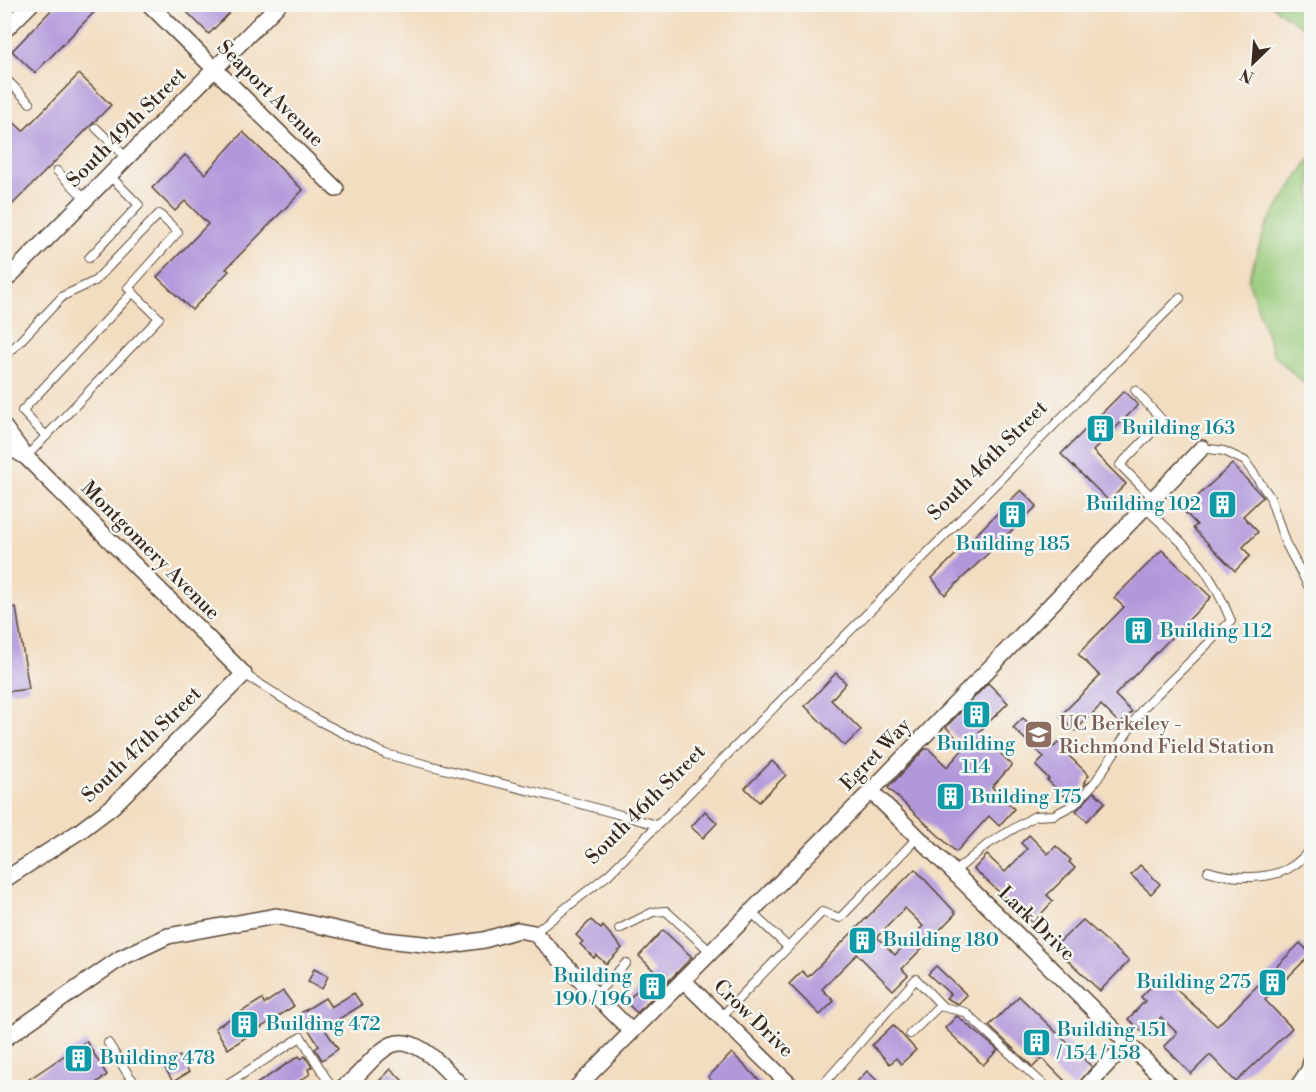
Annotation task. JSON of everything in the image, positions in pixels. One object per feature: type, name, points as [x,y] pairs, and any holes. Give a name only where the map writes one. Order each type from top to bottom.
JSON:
[{"type":"street","points":[[4,31],[31,4]]},
{"type":"street","name":"Seaport Avenue","points":[[149,4],[336,189]]},
{"type":"street","name":"South 49th Street","points":[[4,282],[279,4]]},
{"type":"street","name":"Montgomery Avenue","points":[[4,428],[26,457],[244,674]]},
{"type":"street","name":"Montgomery Avenue","points":[[4,444],[26,457]]},
{"type":"street","name":"Egret Way","points":[[576,1088],[871,791],[1202,448]]},
{"type":"street","name":"South 47th Street","points":[[4,880],[80,831],[113,806],[244,674]]},
{"type":"street","name":"Lark Drive","points":[[871,791],[1173,1088]]},
{"type":"street","points":[[4,1039],[120,958],[168,936],[276,916],[325,924],[385,940],[443,946],[484,940],[518,930],[534,933],[631,1031]]},
{"type":"street","name":"Crow Drive","points":[[683,980],[793,1088]]},
{"type":"street","points":[[342,1088],[385,1048],[398,1043],[423,1049],[463,1088]]},
{"type":"street","points":[[1085,1088],[1127,1043]]},
{"type":"street","points":[[1297,1088],[1306,1076],[1311,1058]]},
{"type":"lane","points":[[4,77],[30,103]]},
{"type":"lane","points":[[96,128],[127,158]]},
{"type":"lane","points":[[57,171],[86,199]]},
{"type":"lane","points":[[89,258],[139,205],[110,176]]},
{"type":"lane","points":[[4,358],[63,296],[96,281],[159,214],[178,232],[129,288],[159,318],[26,457]]},
{"type":"lane","points":[[46,436],[22,411],[133,292]]},
{"type":"lane","name":"South 46th Street","points":[[534,933],[609,874],[1180,298]]},
{"type":"lane","points":[[954,872],[988,844],[1035,816],[1054,815],[1075,804],[1096,781],[1143,708],[1231,621],[1220,592],[1192,549],[1149,502],[1120,465],[1163,421],[1135,390]]},
{"type":"lane","points":[[1202,448],[1224,451],[1245,461],[1269,497],[1285,542],[1311,593]]},
{"type":"lane","points":[[244,674],[317,720],[385,754],[657,825]]},
{"type":"lane","points":[[720,1017],[822,912],[840,918],[918,837]]},
{"type":"lane","points":[[1208,871],[1228,878],[1261,876],[1293,866],[1311,849]]},
{"type":"lane","points":[[619,929],[653,912],[666,911],[711,952]]},
{"type":"lane","points":[[751,912],[788,947]]},
{"type":"lane","points":[[595,995],[626,963]]},
{"type":"lane","points":[[820,1088],[916,979],[942,1006],[965,1012],[1047,1088]]},
{"type":"lane","points":[[910,1034],[933,1010],[942,1006]]},
{"type":"lane","points":[[221,1088],[301,1037],[332,1088]]},
{"type":"lane","points":[[108,1043],[137,1088]]},
{"type":"lane","points":[[118,1088],[132,1079]]},
{"type":"green space","points":[[1271,5],[1311,5],[1311,33]]},
{"type":"green space","points":[[1311,157],[1312,390],[1274,355],[1248,280],[1266,226]]},
{"type":"building","points":[[57,4],[102,4],[35,73],[12,51]]},
{"type":"building","points":[[179,4],[238,4],[209,34]]},
{"type":"building","points":[[79,74],[111,105],[4,213],[4,113],[23,131]]},
{"type":"building","points":[[243,132],[303,190],[226,269],[229,271],[192,310],[157,277],[208,224],[185,201],[175,211],[152,188],[185,155],[205,174]]},
{"type":"building","name":"Building 163","points":[[1124,391],[1138,405],[1093,451],[1126,484],[1109,501],[1061,454]]},
{"type":"building","name":"Building 102","points":[[1232,464],[1263,497],[1243,516],[1258,532],[1243,547],[1250,556],[1235,571],[1193,528],[1197,525],[1183,510]]},
{"type":"building","points":[[1021,490],[1037,506],[945,595],[932,578]]},
{"type":"building","name":"Building 112","points":[[1162,550],[1211,597],[1115,695],[1132,712],[1120,724],[1101,705],[1075,731],[1060,716],[1100,676],[1078,654],[1124,607],[1114,598]]},
{"type":"building","points":[[16,607],[29,689],[4,692],[4,609]]},
{"type":"building","points":[[836,673],[846,683],[831,700],[861,730],[845,746],[805,706]]},
{"type":"building","name":"Building 175","points":[[988,683],[1008,703],[979,732],[1012,765],[992,787],[1014,809],[999,826],[989,816],[956,852],[888,788],[925,749],[929,749],[947,767],[965,747],[946,727]]},
{"type":"building","points":[[1023,718],[1054,747],[1062,739],[1072,748],[1068,755],[1089,775],[1084,782],[1086,783],[1071,799],[1069,800],[1047,780],[1049,779],[1036,766],[1044,757],[1013,728]]},
{"type":"building","points":[[772,761],[786,775],[759,802],[745,788]]},
{"type":"building","points":[[1094,792],[1105,802],[1087,821],[1076,811]]},
{"type":"building","points":[[705,811],[717,823],[703,838],[691,827]]},
{"type":"building","points":[[1029,835],[1048,854],[1056,846],[1071,860],[1069,862],[1075,868],[1047,895],[1053,901],[1033,923],[974,869],[987,855],[1005,872],[1027,849],[1021,843]]},
{"type":"building","points":[[1140,865],[1160,884],[1151,894],[1131,875]]},
{"type":"building","name":"Building 180","points":[[915,869],[956,913],[902,969],[908,975],[893,990],[857,954],[822,989],[834,1001],[820,1015],[789,984],[802,971],[808,977]],"holes":[[[905,908],[923,926],[895,955],[877,937]]]},
{"type":"building","points":[[591,920],[601,929],[603,926],[622,948],[606,964],[596,955],[594,958],[580,944],[583,942],[576,935]]},
{"type":"building","points":[[1083,920],[1129,961],[1100,991],[1054,947]]},
{"type":"building","name":"Building 190 / 196","points":[[663,930],[692,957],[637,1013],[626,1002],[655,972],[639,956]]},
{"type":"building","points":[[1300,943],[1311,954],[1265,1000],[1292,1028],[1236,1082],[1210,1055],[1191,1074],[1164,1046],[1177,1033],[1161,1017],[1145,1034],[1128,1019],[1145,1001],[1141,997],[1161,976],[1217,1026]]},
{"type":"building","points":[[936,966],[967,995],[958,1004],[946,998],[950,994],[928,974]]},
{"type":"building","points":[[314,969],[328,976],[322,989],[308,982]]},
{"type":"building","name":"Building 472","points":[[283,991],[294,1006],[228,1049],[215,1028],[262,999],[264,1004]]},
{"type":"building","points":[[354,993],[362,1005],[324,1028],[338,1049],[322,1060],[315,1049],[319,1046],[299,1014],[325,998],[331,1007]]},
{"type":"building","name":"Building 151 / 154 / 158","points":[[1019,996],[1092,1067],[1075,1088],[1072,1088],[1042,1058],[1033,1067],[989,1026]]},
{"type":"building","points":[[957,1016],[998,1050],[983,1065],[945,1028]]},
{"type":"building","points":[[893,1025],[916,1050],[901,1064],[896,1058],[890,1064],[872,1045]]},
{"type":"building","name":"Building 478","points":[[86,1041],[107,1075],[89,1088],[16,1088]]},
{"type":"building","points":[[732,1053],[767,1088],[718,1088],[708,1077]]},
{"type":"building","points":[[180,1056],[189,1072],[173,1082],[164,1066]]},
{"type":"building","points":[[299,1056],[301,1059],[305,1056],[312,1067],[308,1069],[310,1074],[289,1088],[250,1088]]},
{"type":"building","points":[[391,1069],[410,1088],[372,1088]]},
{"type":"building","points":[[867,1071],[885,1088],[851,1088]]},
{"type":"place","name":"Building 163","points":[[1101,428]]},
{"type":"place","name":"Building 102","points":[[1222,504]]},
{"type":"place","name":"Building 185","points":[[1013,514]]},
{"type":"place","name":"Building 112","points":[[1139,631]]},
{"type":"place","name":"Building 114","points":[[976,714]]},
{"type":"place","name":"UC Berkeley - Richmond Field Station","points":[[1038,735]]},
{"type":"place","name":"Building 175","points":[[950,797]]},
{"type":"place","name":"Building 180","points":[[862,940]]},
{"type":"place","name":"Building 275","points":[[1272,982]]},
{"type":"place","name":"Building 190 / 196","points":[[653,987]]},
{"type":"place","name":"Building 472","points":[[245,1024]]},
{"type":"place","name":"Building 151 / 154 / 158","points":[[1036,1042]]},
{"type":"place","name":"Building 478","points":[[79,1058]]}]
